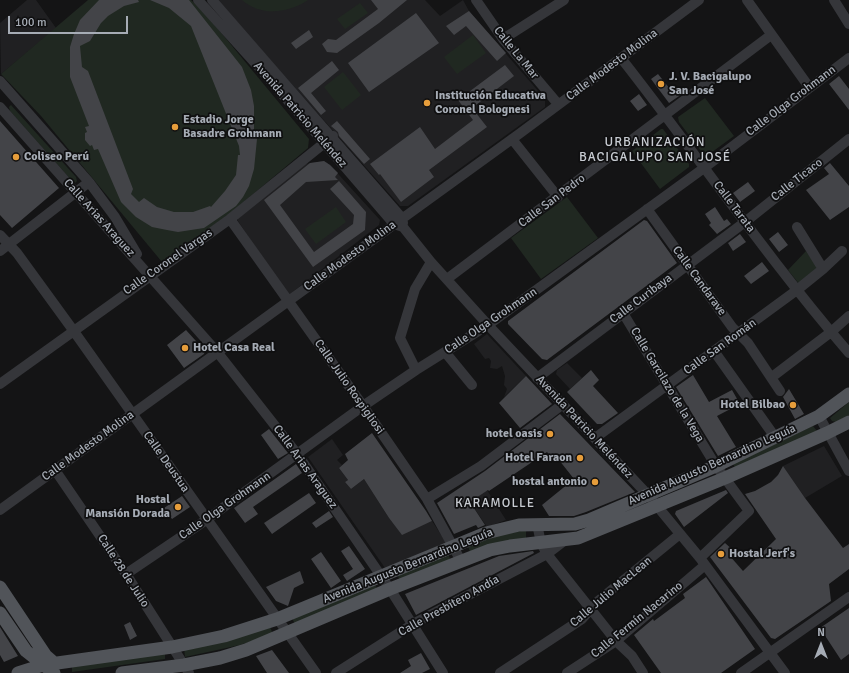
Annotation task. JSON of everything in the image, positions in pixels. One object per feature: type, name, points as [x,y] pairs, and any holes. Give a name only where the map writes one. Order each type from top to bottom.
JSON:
[{"type":"main road","name":"Avenida Augusto Bernardino Leguía","points":[[19,673],[172,647],[224,636],[277,619],[499,529],[519,525],[575,524],[608,512],[716,466],[819,416],[849,394]]},
{"type":"main road","name":"Avenida Augusto Bernardino Leguía","points":[[122,673],[186,669],[246,650],[390,589],[461,561],[503,547],[544,548],[585,536],[656,505],[725,478],[849,422]]},
{"type":"main road","points":[[1,590],[46,656],[50,667]]},
{"type":"main road","points":[[0,613],[26,651],[50,667]]},
{"type":"main road","points":[[19,673],[26,660],[26,651]]},
{"type":"street","name":"Avenida Patricio Meléndez","points":[[198,0],[324,143],[400,223]]},
{"type":"street","name":"Avenida Patricio Meléndez","points":[[212,0],[333,136],[431,262],[537,378],[648,495],[702,561],[785,673]]},
{"type":"street","name":"Calle La Mar","points":[[476,0],[503,39],[558,104]]},
{"type":"street","points":[[503,39],[564,0]]},
{"type":"street","name":"Calle Modesto Molina","points":[[0,510],[288,301],[400,223],[621,58],[687,3],[699,0]]},
{"type":"street","points":[[746,0],[810,87]]},
{"type":"street","points":[[834,0],[849,24]]},
{"type":"street","name":"Calle San Pedro","points":[[447,279],[558,197],[665,114],[771,35]]},
{"type":"street","name":"Calle Tarata","points":[[621,58],[665,114],[704,168],[797,290],[849,353]]},
{"type":"street","name":"Calle Olga Grohmann","points":[[126,574],[298,455],[363,406],[416,370],[488,325],[704,168],[849,58]]},
{"type":"street","name":"Calle Arias Araguez","points":[[0,81],[89,182],[115,217],[150,274]]},
{"type":"street","points":[[0,101],[10,93]]},
{"type":"street","name":"Calle Arias Araguez","points":[[0,106],[74,192],[150,274],[218,353],[298,455],[390,589],[443,673]]},
{"type":"street","points":[[307,122],[315,116]]},
{"type":"street","name":"Calle Coronel Vargas","points":[[0,384],[150,274],[230,219],[333,136]]},
{"type":"street","points":[[512,139],[558,197]]},
{"type":"street","name":"Calle Ticaco","points":[[745,222],[849,139]]},
{"type":"street","points":[[0,251],[74,192],[89,182]]},
{"type":"street","name":"Calle Candarave","points":[[647,209],[732,327],[748,343],[780,391]]},
{"type":"street","name":"Calle Julio Rospigliosi","points":[[230,219],[427,499],[461,561]]},
{"type":"street","name":"Calle Curibaya","points":[[537,378],[745,222]]},
{"type":"street","points":[[796,228],[824,269]]},
{"type":"street","name":"Calle Deustua","points":[[0,235],[17,253],[73,330],[206,520],[316,673]]},
{"type":"street","name":"Calle San Román","points":[[595,438],[739,334],[824,269],[842,251]]},
{"type":"street","points":[[416,370],[400,338],[415,289],[431,262]]},
{"type":"street","name":"Calle Garcilazo de la Vega","points":[[623,313],[668,384],[716,466],[749,511]]},
{"type":"street","points":[[772,377],[831,332],[849,316]]},
{"type":"street","points":[[714,351],[775,437]]},
{"type":"street","points":[[445,352],[472,385]]},
{"type":"street","points":[[427,499],[481,466],[563,404]]},
{"type":"street","points":[[819,416],[849,471]]},
{"type":"street","name":"Calle 28 de Julio","points":[[55,470],[126,574],[186,669]]},
{"type":"street","name":"Calle Fermín Nacarino","points":[[567,673],[616,641],[702,561],[749,511]]},
{"type":"street","points":[[537,524],[544,548],[616,641],[632,656],[643,673]]},
{"type":"street","name":"Calle Julio MacLean","points":[[500,673],[582,618],[598,601],[680,534]]},
{"type":"street","name":"Calle Presbítero Andía","points":[[336,673],[413,624],[544,548]]},
{"type":"street","points":[[741,673],[849,597]]},
{"type":"shaded area","points":[[27,0],[36,0],[56,28],[1,74],[0,23]]},
{"type":"shaded area","name":"Estadio Jorge Basadre Grohmann","points":[[88,0],[191,0],[204,12],[309,139],[308,148],[227,216],[162,262],[41,116],[1,74]]},
{"type":"shaded area","name":"Institución Educativa Coronel Bolognesi","points":[[217,0],[425,0],[440,16],[463,0],[469,11],[545,99],[545,107],[408,206],[400,206]]},
{"type":"shaded area","points":[[242,0],[308,0],[292,8],[266,11],[258,9]]},
{"type":"shaded area","points":[[360,3],[368,13],[345,29],[337,19]]},
{"type":"shaded area","points":[[473,35],[486,53],[457,74],[444,57]]},
{"type":"shaded area","points":[[343,72],[361,95],[342,110],[324,87]]},
{"type":"shaded area","points":[[705,98],[734,136],[708,155],[704,155],[679,122],[678,117]]},
{"type":"shaded area","points":[[11,105],[76,177],[77,181],[75,183],[10,111],[9,107]]},
{"type":"shaded area","points":[[663,129],[689,164],[689,167],[660,189],[632,151]]},
{"type":"shaded area","points":[[324,161],[330,165],[380,220],[379,225],[290,294],[287,294],[238,221],[238,218],[304,164]]},
{"type":"shaded area","points":[[567,197],[598,238],[541,279],[511,238]]},
{"type":"shaded area","points":[[336,207],[346,222],[316,244],[305,229]]},
{"type":"shaded area","points":[[806,251],[819,269],[800,285],[788,270]]},
{"type":"shaded area","points":[[487,334],[526,376],[504,397],[507,389],[504,385],[505,376],[502,366],[497,369],[490,368],[491,361],[489,358],[485,359],[474,344]]},
{"type":"shaded area","points":[[567,363],[582,378],[570,389],[556,374],[557,370]]},
{"type":"shaded area","points":[[849,402],[849,415],[836,422],[832,421],[830,418]]},
{"type":"shaded area","points":[[813,426],[817,431],[736,469],[733,464]]},
{"type":"shaded area","points":[[332,439],[343,455],[337,460],[342,465],[339,468],[348,480],[345,482],[351,489],[364,479],[389,518],[402,534],[432,521],[447,544],[385,568],[308,457]]},
{"type":"shaded area","points":[[824,446],[842,476],[805,498],[783,466]]},
{"type":"shaded area","points":[[487,490],[506,520],[487,527],[470,502]]},
{"type":"shaded area","points":[[526,530],[526,538],[470,552],[468,546],[500,535]]},
{"type":"shaded area","points":[[448,554],[451,561],[400,581],[397,574]]},
{"type":"shaded area","points":[[375,584],[377,590],[295,624],[291,616]]},
{"type":"shaded area","points":[[270,627],[273,634],[240,645],[185,657],[184,648]]},
{"type":"shaded area","points":[[165,652],[165,659],[72,672],[72,663]]},
{"type":"building","points":[[99,0],[138,0],[139,2],[124,6],[108,16],[101,23],[90,41],[80,46],[82,67],[88,71],[133,189],[131,194],[139,202],[144,198],[157,207],[174,212],[193,212],[210,206],[211,207],[236,175],[238,155],[240,155],[239,146],[191,26],[169,8],[150,0],[189,0],[242,67],[251,90],[254,106],[254,130],[257,139],[254,169],[249,186],[236,206],[204,228],[178,232],[152,227],[136,217],[121,202],[98,149],[94,150],[92,145],[90,146],[85,140],[85,133],[87,132],[85,127],[89,126],[70,77],[70,47],[80,20]]},
{"type":"building","points":[[371,0],[407,0],[379,23],[337,53],[327,52],[322,44],[328,39],[336,40],[378,9]]},
{"type":"building","points":[[469,11],[506,53],[497,61],[466,26],[454,35],[446,26]]},
{"type":"building","points":[[416,13],[439,43],[369,92],[348,63]]},
{"type":"building","points":[[309,30],[313,37],[296,49],[291,43]]},
{"type":"building","points":[[332,61],[339,70],[311,93],[326,111],[321,115],[298,88]]},
{"type":"building","points":[[505,65],[514,76],[472,108],[487,127],[429,170],[434,177],[401,202],[380,174],[379,175],[370,164],[420,127],[435,149],[473,120],[458,100]]},
{"type":"building","name":"J. V. Bacigalupo San José","points":[[658,74],[674,94],[679,90],[682,94],[669,103],[651,79]]},
{"type":"building","points":[[839,76],[849,89],[849,110],[829,84]]},
{"type":"building","points":[[639,94],[647,105],[638,111],[630,101]]},
{"type":"building","name":"Coliseo Perú","points":[[0,121],[59,188],[12,228],[0,215]]},
{"type":"building","points":[[337,121],[370,159],[364,164],[339,136],[338,132],[331,126]]},
{"type":"building","points":[[324,161],[338,173],[335,177],[338,180],[306,182],[280,205],[314,252],[353,224],[354,215],[330,189],[339,181],[366,212],[365,230],[313,267],[264,200],[310,163]]},
{"type":"building","points":[[830,163],[849,186],[849,207],[830,220],[806,190],[829,174],[824,168]]},
{"type":"building","points":[[748,182],[755,191],[740,202],[733,193]]},
{"type":"building","points":[[715,207],[724,221],[727,219],[731,224],[717,234],[709,225],[711,223],[705,214]]},
{"type":"building","points":[[644,220],[647,221],[677,263],[547,360],[542,359],[508,324],[508,321]]},
{"type":"building","points":[[778,232],[788,245],[779,252],[769,239]]},
{"type":"building","points":[[740,234],[746,242],[733,251],[728,243]]},
{"type":"building","points":[[762,262],[769,271],[751,284],[744,276]]},
{"type":"building","name":"Hotel Casa Real","points":[[186,330],[205,351],[204,354],[184,368],[167,345]]},
{"type":"building","points":[[591,370],[599,380],[593,386],[618,413],[602,424],[597,424],[567,392]]},
{"type":"building","points":[[693,375],[709,402],[732,390],[740,404],[717,416],[736,447],[718,456],[676,387]]},
{"type":"building","points":[[526,376],[552,404],[520,428],[499,403]]},
{"type":"building","name":"Hotel Bilbao","points":[[789,389],[804,414],[795,419],[783,397]]},
{"type":"building","points":[[560,414],[635,492],[574,516],[549,516],[542,505],[574,479],[559,460],[556,462],[547,452],[470,502],[485,525],[478,528],[476,525],[454,534],[437,503],[485,471]]},
{"type":"building","points":[[269,429],[288,453],[278,459],[261,435]]},
{"type":"building","points":[[372,433],[432,521],[402,535],[389,518],[364,479],[351,489],[345,482],[348,480],[339,468],[348,460],[345,454]]},
{"type":"building","points":[[296,464],[302,473],[253,507],[258,514],[245,523],[234,508]]},
{"type":"building","points":[[783,466],[843,548],[849,544],[849,569],[829,584],[831,601],[775,639],[771,638],[710,557],[725,543],[734,551],[729,555],[743,571],[776,539],[745,494],[755,491],[771,482],[778,475]]},
{"type":"building","points":[[726,490],[728,493],[684,527],[675,514],[676,511]]},
{"type":"building","points":[[309,493],[316,503],[272,534],[264,523]]},
{"type":"building","name":"Hostal Mansión Dorada","points":[[182,496],[190,507],[172,519],[164,508]]},
{"type":"building","points":[[329,511],[333,517],[316,528],[312,523]]},
{"type":"building","points":[[349,546],[365,569],[347,581],[343,575],[353,569],[341,551]]},
{"type":"building","points":[[533,551],[534,553],[416,615],[405,594],[499,556]]},
{"type":"building","points":[[321,552],[341,581],[331,588],[311,559]]},
{"type":"building","points":[[300,571],[304,583],[294,588],[288,606],[276,601],[266,587]]},
{"type":"building","points":[[706,577],[755,649],[721,673],[661,673],[634,635],[653,619],[654,621],[685,598],[683,594]]},
{"type":"building","points":[[849,608],[849,654],[841,660],[820,628]]},
{"type":"building","points":[[130,622],[137,636],[130,640],[124,625]]},
{"type":"building","points":[[0,627],[18,656],[4,662],[0,655]]},
{"type":"building","points":[[272,650],[289,673],[267,673],[256,656]]},
{"type":"building","points":[[421,653],[430,669],[422,673],[400,673],[411,666],[408,660]]},
{"type":"place","name":"J. V. Bacigalupo San José","points":[[661,84]]},
{"type":"place","name":"Institución Educativa Coronel Bolognesi","points":[[427,103]]},
{"type":"place","name":"Estadio Jorge Basadre Grohmann","points":[[175,127]]},
{"type":"place","name":"Coliseo Perú","points":[[16,157]]},
{"type":"place","name":"Hotel Casa Real","points":[[185,348]]},
{"type":"place","name":"Hotel Bilbao","points":[[793,405]]},
{"type":"place","name":"hotel oasis","points":[[550,434]]},
{"type":"place","name":"Hotel Faraon","points":[[580,458]]},
{"type":"place","name":"hostal antonio","points":[[595,482]]},
{"type":"place","name":"Hostal Mansión Dorada","points":[[178,507]]},
{"type":"place","name":"Hostal Jerf's","points":[[721,554]]},
{"type":"district","name":"URBANIZACIÓN BACIGALUPO SAN JOSÉ","points":[[655,150]]},
{"type":"district","name":"KARAMOLLE","points":[[495,504]]}]
